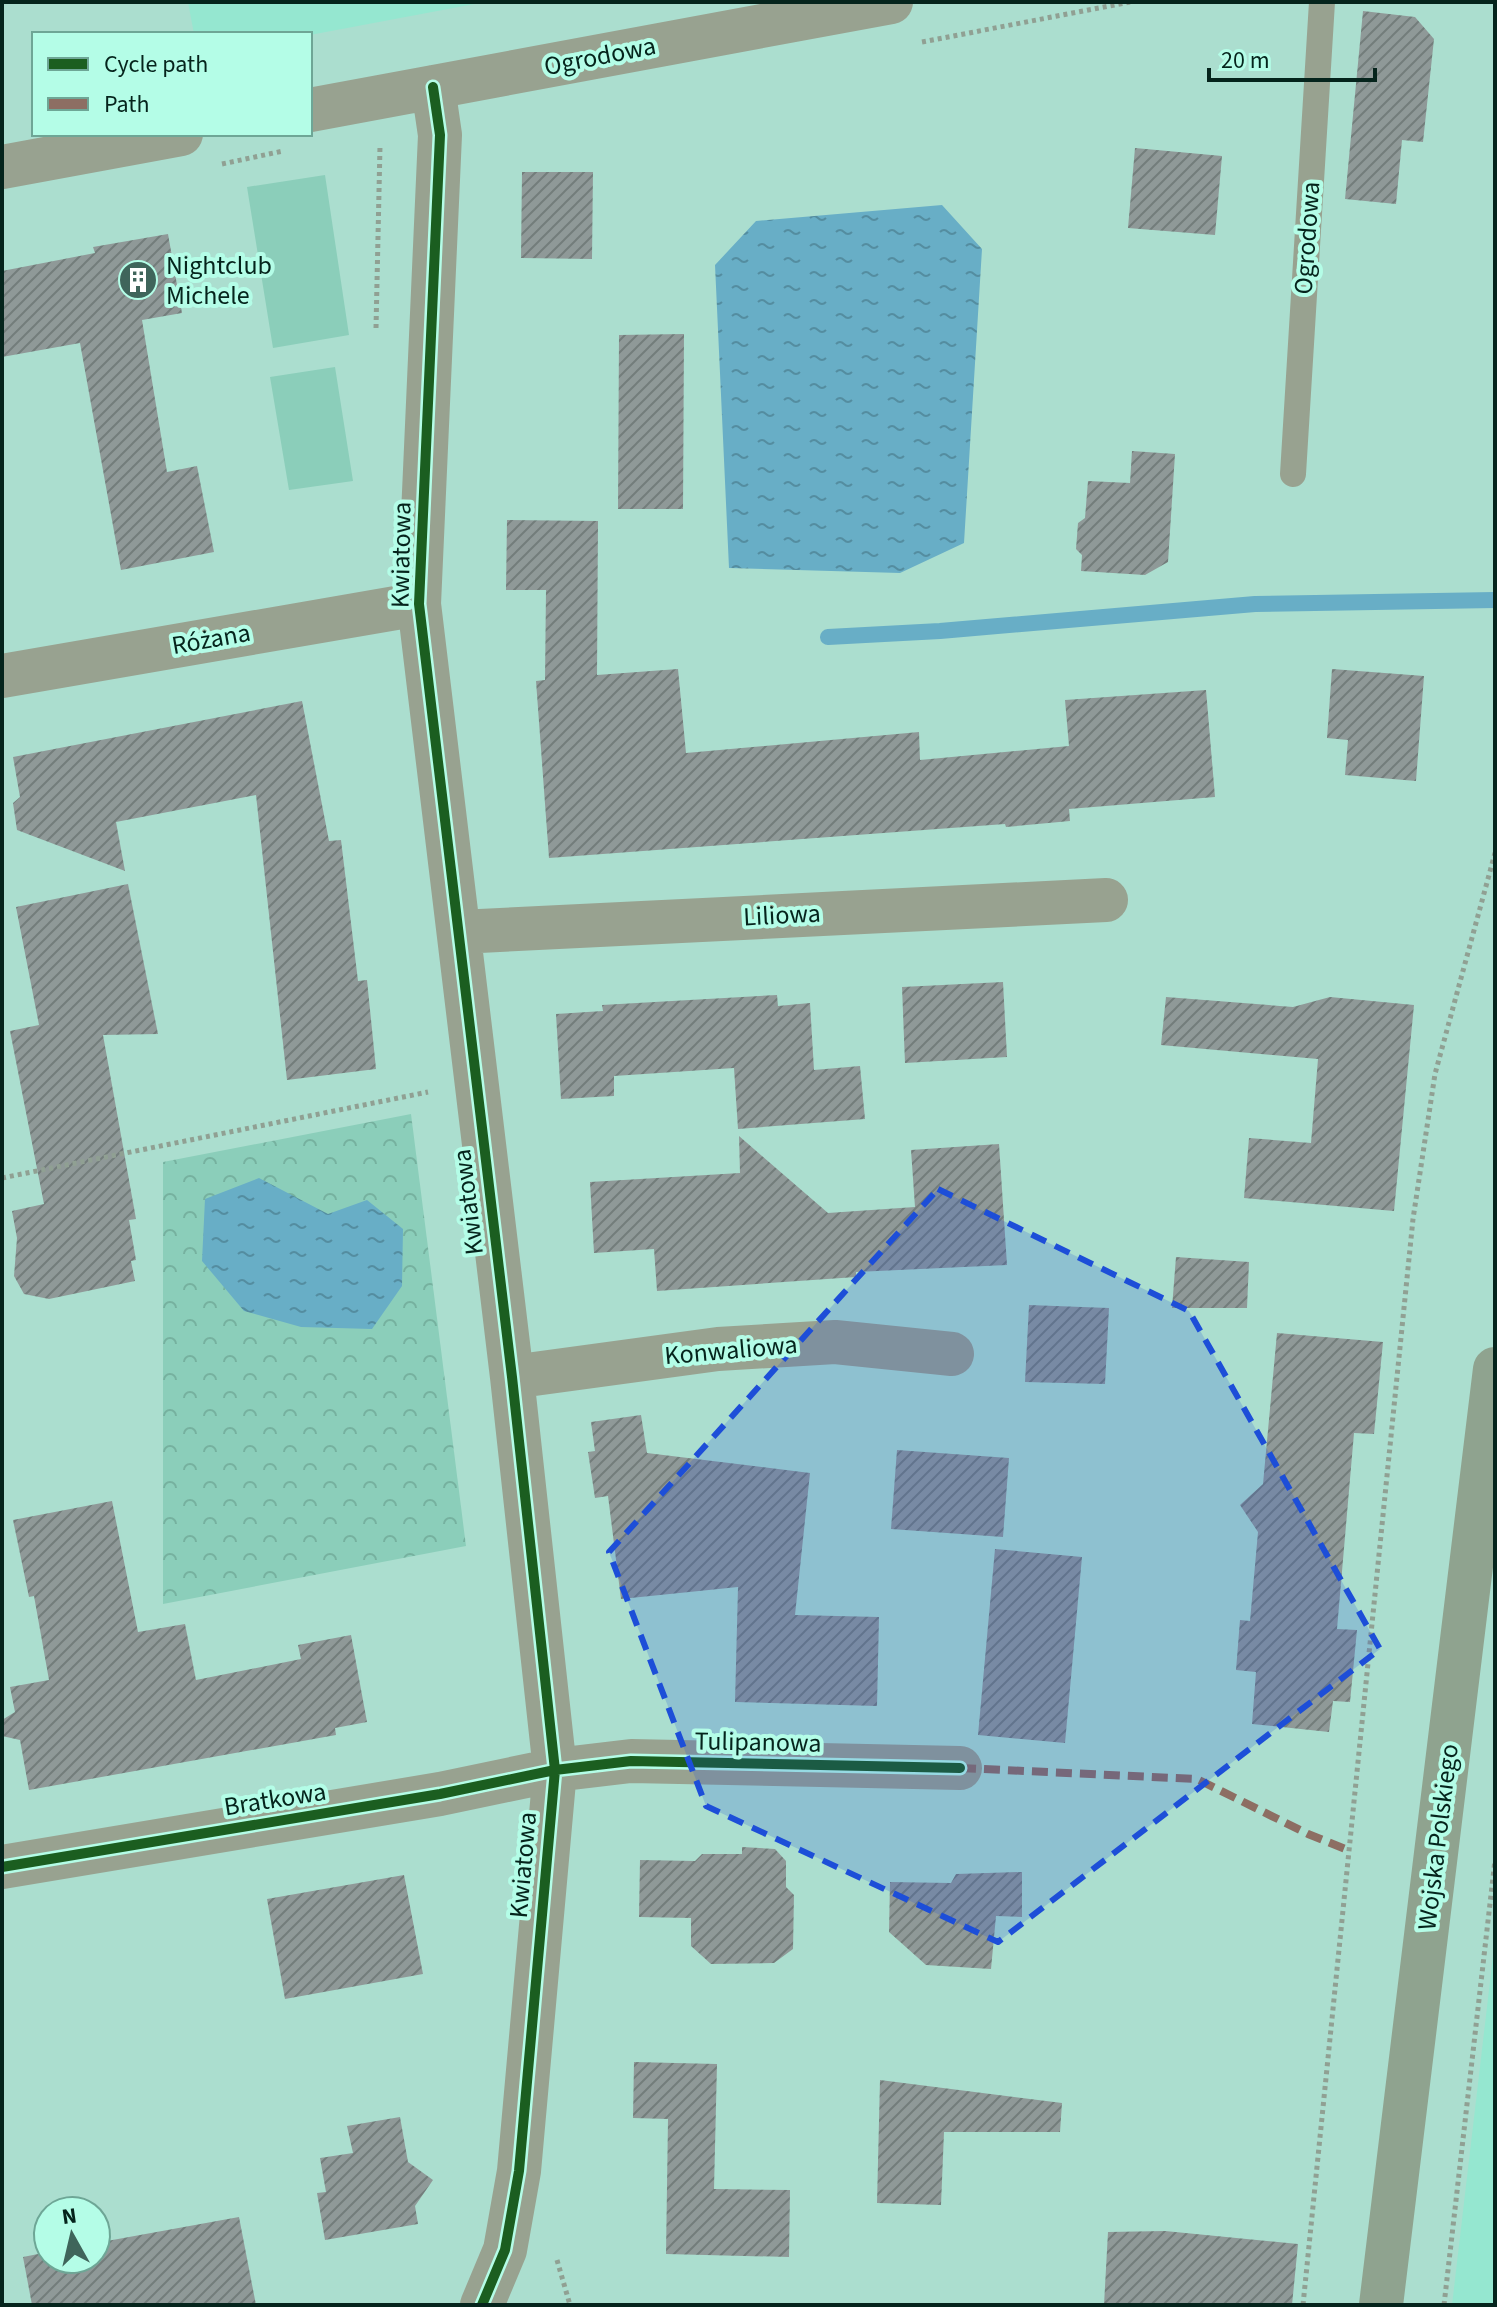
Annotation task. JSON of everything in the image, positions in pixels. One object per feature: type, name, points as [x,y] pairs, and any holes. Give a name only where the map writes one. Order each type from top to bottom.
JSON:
[{"type":"main road","name":"Wojska Polskiego","points":[[1381,2305],[1495,1369]]},
{"type":"street","name":"Ogrodowa","points":[[312,110],[891,2]]},
{"type":"street","name":"Kwiatowa","points":[[433,87],[440,135],[419,604],[512,1377],[555,1770],[519,2171],[505,2250],[482,2305]]},
{"type":"street","points":[[2,167],[170,136]]},
{"type":"street","name":"Różana","points":[[2,676],[419,604]]},
{"type":"street","name":"Liliowa","points":[[459,932],[1106,900]]},
{"type":"street","name":"Konwaliowa","points":[[512,1377],[718,1349],[835,1342],[952,1354]]},
{"type":"street","name":"Tulipanowa","points":[[555,1770],[631,1761],[960,1768]]},
{"type":"street","name":"Bratkowa","points":[[2,1867],[440,1794],[555,1770]]},
{"type":"lane","name":"Ogrodowa","points":[[1293,474],[1322,2]]},
{"type":"path","points":[[1303,2305],[1413,1219],[1435,1074],[1495,853]]},
{"type":"path","points":[[2,1178],[477,1082]]},
{"type":"path","points":[[1444,2305],[1495,1860]]},
{"type":"highlighted area","points":[[938,1189],[1189,1311],[1380,1649],[998,1942],[706,1806],[609,1552]]},
{"type":"shaded area","points":[[188,2],[485,2],[312,35],[312,32],[194,32]]},
{"type":"shaded area","points":[[1495,1939],[1495,2305],[1452,2305]]},
{"type":"green space","points":[[325,175],[349,335],[273,348],[247,187]]},
{"type":"green space","points":[[335,367],[353,481],[289,490],[270,377]]},
{"type":"green space","points":[[411,1114],[466,1546],[163,1604],[163,1162]]},
{"type":"water","points":[[942,205],[982,249],[964,543],[900,573],[729,568],[715,265],[756,221]]},
{"type":"water","points":[[259,1178],[328,1214],[367,1200],[403,1229],[402,1286],[372,1329],[301,1327],[244,1311],[202,1261],[205,1199]]},
{"type":"building","points":[[1363,11],[1415,17],[1434,39],[1423,142],[1402,140],[1396,204],[1345,199]]},
{"type":"building","points":[[1135,148],[1222,156],[1215,235],[1128,228]]},
{"type":"building","points":[[522,172],[593,172],[592,259],[521,258]]},
{"type":"building","points":[[168,234],[182,313],[142,320],[167,472],[197,466],[214,552],[121,570],[80,343],[2,357],[2,271],[95,253],[93,247]]},
{"type":"building","points":[[684,334],[683,509],[618,509],[619,335]]},
{"type":"building","points":[[1132,451],[1175,454],[1168,562],[1145,575],[1081,571],[1082,555],[1076,549],[1078,523],[1085,518],[1088,481],[1130,483]]},
{"type":"building","points":[[507,520],[598,521],[597,675],[678,669],[686,753],[919,732],[920,760],[1069,746],[1065,700],[1206,690],[1215,797],[1069,809],[1070,821],[1006,827],[1005,824],[549,858],[536,681],[545,680],[546,590],[506,590]]},
{"type":"building","points":[[1332,669],[1424,676],[1416,781],[1345,775],[1348,740],[1327,738]]},
{"type":"building","points":[[302,701],[329,841],[341,840],[358,981],[367,980],[376,1069],[287,1080],[256,795],[116,822],[125,871],[17,830],[13,803],[20,797],[13,757]]},
{"type":"building","points":[[128,884],[158,1034],[103,1035],[136,1219],[129,1220],[136,1260],[131,1261],[135,1281],[49,1299],[24,1294],[14,1276],[17,1238],[12,1211],[44,1204],[10,1031],[39,1025],[16,907]]},
{"type":"building","points":[[1003,982],[1007,1057],[905,1063],[902,987]]},
{"type":"building","points":[[777,995],[778,1006],[810,1003],[814,1070],[860,1066],[865,1119],[738,1129],[734,1068],[614,1076],[614,1096],[561,1099],[556,1014],[603,1011],[602,1005]]},
{"type":"building","points":[[1166,997],[1293,1007],[1330,997],[1414,1005],[1394,1211],[1244,1198],[1249,1138],[1311,1143],[1318,1059],[1161,1045]]},
{"type":"building","points":[[739,1136],[828,1213],[915,1207],[911,1150],[999,1144],[1007,1265],[856,1272],[856,1277],[657,1291],[654,1249],[594,1253],[590,1182],[740,1173]]},
{"type":"building","points":[[1176,1257],[1249,1262],[1247,1308],[1172,1308]]},
{"type":"building","points":[[1029,1305],[1109,1308],[1105,1384],[1025,1382]]},
{"type":"building","points":[[1277,1333],[1383,1342],[1374,1434],[1354,1433],[1337,1629],[1357,1630],[1350,1702],[1333,1701],[1329,1732],[1252,1724],[1256,1672],[1236,1670],[1240,1620],[1250,1621],[1258,1532],[1240,1505],[1263,1484]]},
{"type":"building","points":[[641,1415],[647,1453],[810,1473],[795,1615],[879,1617],[877,1706],[735,1702],[738,1587],[621,1599],[608,1496],[595,1498],[588,1452],[595,1451],[591,1422]]},
{"type":"building","points":[[897,1450],[1009,1458],[1003,1537],[891,1529]]},
{"type":"building","points":[[112,1501],[138,1632],[185,1624],[196,1680],[301,1659],[298,1645],[351,1635],[367,1722],[335,1728],[336,1735],[29,1790],[20,1740],[2,1736],[2,1720],[15,1712],[10,1687],[49,1680],[34,1596],[29,1597],[13,1520]]},
{"type":"building","points":[[995,1549],[1082,1557],[1065,1743],[978,1735]]},
{"type":"building","points":[[742,1847],[775,1849],[786,1861],[786,1887],[794,1895],[793,1949],[774,1963],[711,1964],[691,1946],[691,1918],[639,1917],[640,1860],[695,1861],[702,1854],[742,1854]]},
{"type":"building","points":[[1022,1872],[1022,1917],[996,1916],[991,1969],[926,1965],[889,1932],[890,1882],[951,1883],[956,1874]]},
{"type":"building","points":[[404,1875],[423,1974],[285,1999],[267,1899]]},
{"type":"building","points":[[634,2062],[717,2064],[714,2189],[790,2190],[789,2257],[666,2254],[668,2119],[633,2118]]},
{"type":"building","points":[[880,2080],[1062,2103],[1060,2132],[944,2132],[941,2205],[877,2203]]},
{"type":"building","points":[[400,2117],[408,2162],[433,2180],[415,2206],[418,2224],[325,2240],[317,2193],[326,2192],[320,2158],[353,2153],[347,2126]]},
{"type":"building","points":[[239,2217],[256,2305],[32,2305],[23,2257],[32,2255],[32,2275],[112,2275],[112,2240]]},
{"type":"building","points":[[1165,2231],[1298,2244],[1292,2305],[1104,2305],[1108,2232]]},
{"type":"waterway","points":[[828,637],[940,631],[1255,604],[1495,600]]},
{"type":"marked path","points":[[960,1768],[1197,1779],[1308,1834],[1350,1851]]},
{"type":"cycle path","points":[[433,87],[440,135],[419,604],[512,1377],[555,1770],[519,2171],[505,2250],[482,2305]]},
{"type":"cycle path","points":[[2,1867],[440,1794],[555,1770],[631,1761],[960,1768]]},
{"type":"place","name":"Nightclub Michele","points":[[138,280]]}]
